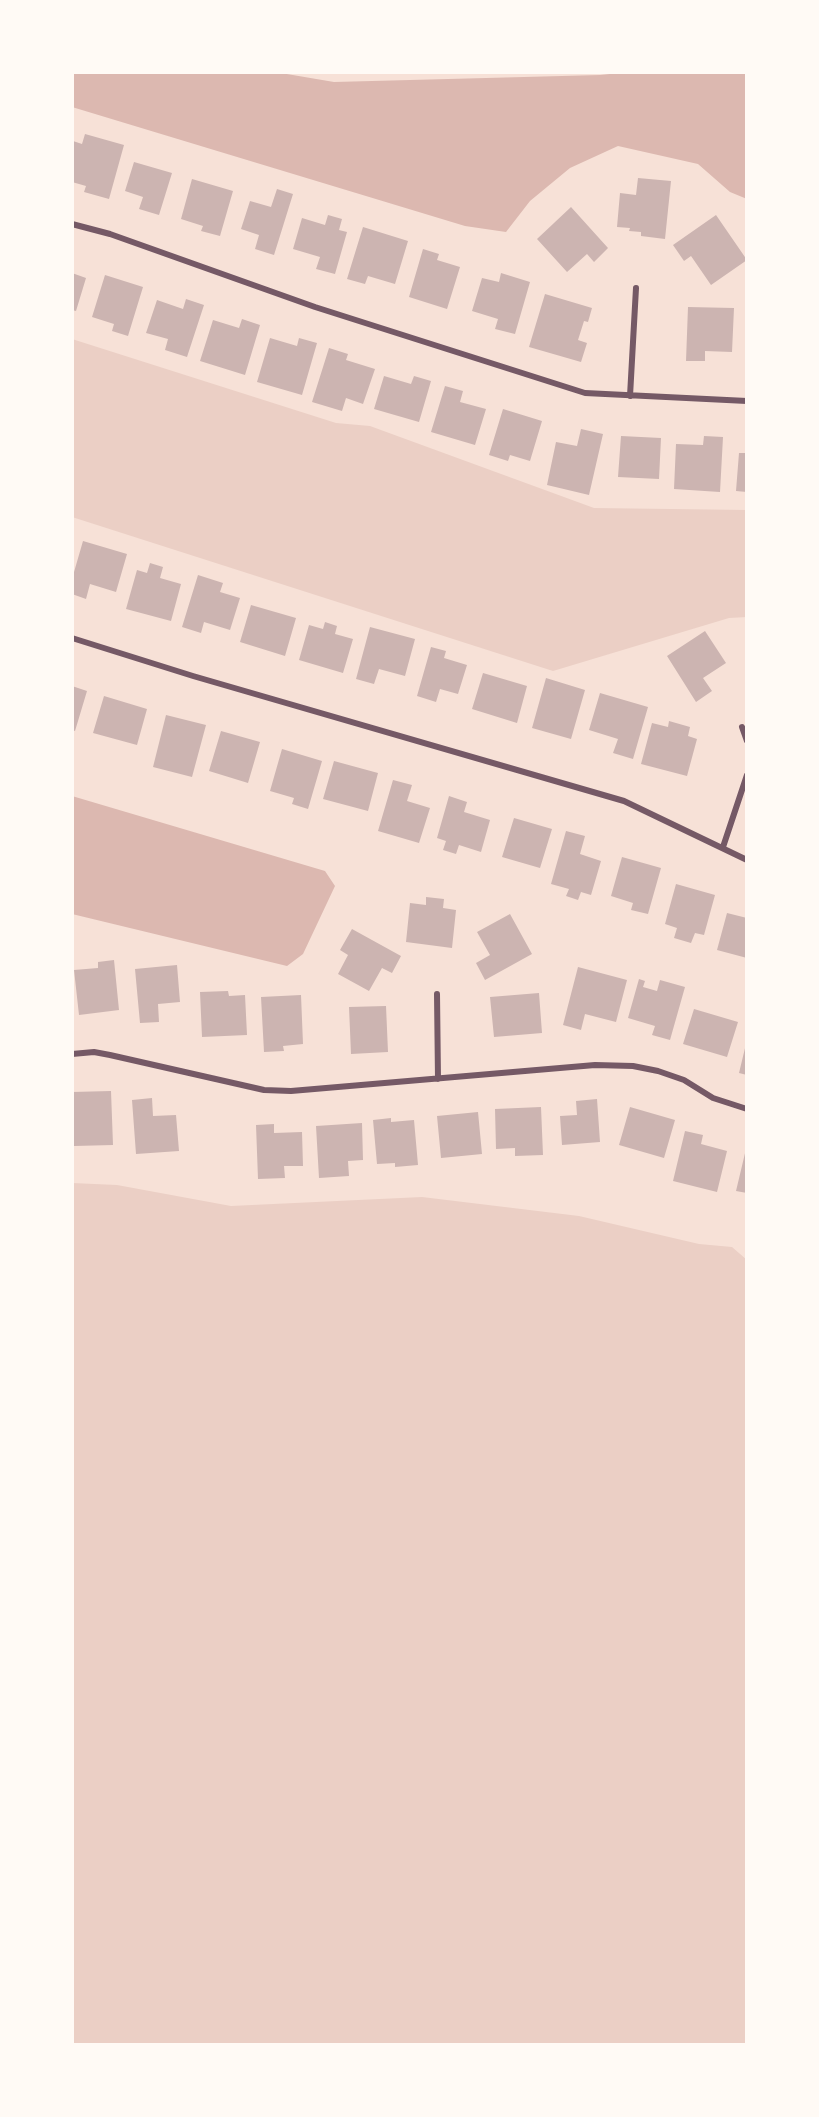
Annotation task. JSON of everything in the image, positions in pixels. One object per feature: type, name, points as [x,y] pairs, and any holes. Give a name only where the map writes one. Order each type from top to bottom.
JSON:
[{"type":"street","points":[[72,224],[110,234],[315,307],[574,389],[598,395],[747,401]]},
{"type":"street","points":[[630,396],[636,288]]},
{"type":"street","points":[[72,638],[193,676],[624,801],[747,860]]},
{"type":"street","points":[[742,727],[747,741]]},
{"type":"street","points":[[723,847],[747,775]]},
{"type":"street","points":[[437,994],[438,1079]]},
{"type":"street","points":[[72,1054],[94,1052],[264,1090],[291,1091],[595,1065],[633,1066],[684,1080],[713,1098],[747,1109]]},
{"type":"shaded area","points":[[72,72],[275,72],[334,82],[600,75],[629,72],[747,72],[747,199],[730,192],[698,164],[618,146],[570,168],[530,201],[506,232],[465,226],[72,107]]},
{"type":"shaded area","points":[[72,339],[336,423],[370,426],[594,508],[747,510],[747,617],[729,618],[553,671],[72,517]]},
{"type":"shaded area","points":[[72,796],[325,871],[335,886],[303,954],[287,966],[72,914]]},
{"type":"shaded area","points":[[72,1183],[117,1185],[231,1206],[422,1197],[579,1216],[699,1244],[732,1247],[747,1260],[747,2045],[72,2045]]},
{"type":"building","points":[[85,134],[124,145],[109,199],[84,192],[86,186],[72,182],[73,141],[82,144]]},
{"type":"building","points":[[134,162],[172,173],[159,215],[139,209],[143,197],[125,191]]},
{"type":"building","points":[[638,178],[671,181],[665,239],[641,236],[641,232],[617,227],[620,193],[636,195]]},
{"type":"building","points":[[192,179],[233,191],[220,236],[201,231],[203,226],[181,219]]},
{"type":"building","points":[[277,189],[293,194],[274,255],[255,249],[259,235],[241,229],[250,201],[271,207]]},
{"type":"building","points":[[571,207],[608,248],[594,262],[587,254],[567,272],[537,239]]},
{"type":"building","points":[[328,215],[342,219],[339,230],[347,232],[335,274],[316,269],[320,257],[293,249],[302,218],[325,225]]},
{"type":"building","points":[[716,215],[747,260],[711,285],[691,256],[684,261],[673,245]]},
{"type":"building","points":[[363,227],[408,241],[395,284],[368,276],[365,284],[347,279]]},
{"type":"building","points":[[423,249],[439,254],[437,260],[460,267],[447,309],[409,297]]},
{"type":"building","points":[[72,273],[86,278],[76,311],[72,310]]},
{"type":"building","points":[[501,273],[530,282],[515,334],[495,329],[498,319],[472,311],[482,278],[499,282]]},
{"type":"building","points":[[105,275],[143,287],[128,336],[112,331],[114,324],[92,317]]},
{"type":"building","points":[[545,294],[592,308],[588,322],[584,321],[578,340],[587,343],[581,362],[529,347]]},
{"type":"building","points":[[186,299],[204,305],[187,357],[165,350],[168,339],[146,333],[157,300],[183,309]]},
{"type":"building","points":[[688,307],[734,308],[732,352],[705,351],[705,361],[686,361]]},
{"type":"building","points":[[242,319],[260,325],[245,375],[200,361],[213,320],[239,328]]},
{"type":"building","points":[[270,338],[297,346],[299,338],[317,343],[302,395],[257,382]]},
{"type":"building","points":[[329,348],[348,354],[346,360],[375,369],[363,404],[346,398],[342,411],[312,402]]},
{"type":"building","points":[[384,376],[411,384],[414,376],[431,381],[419,422],[374,409]]},
{"type":"building","points":[[445,386],[463,391],[460,402],[486,409],[475,445],[431,432]]},
{"type":"building","points":[[503,409],[542,421],[530,461],[510,455],[508,461],[489,455]]},
{"type":"building","points":[[581,429],[603,434],[589,495],[547,485],[556,442],[577,446]]},
{"type":"building","points":[[621,436],[661,438],[659,479],[618,477]]},
{"type":"building","points":[[704,436],[723,437],[720,492],[674,489],[676,444],[703,445]]},
{"type":"building","points":[[739,453],[747,453],[747,492],[736,491]]},
{"type":"building","points":[[83,541],[127,554],[116,592],[90,584],[86,599],[72,594],[72,579]]},
{"type":"building","points":[[150,563],[163,567],[160,578],[181,584],[171,621],[126,609],[137,570],[147,573]]},
{"type":"building","points":[[198,575],[223,583],[220,592],[240,598],[230,630],[204,622],[201,633],[182,627]]},
{"type":"building","points":[[251,605],[296,618],[285,656],[240,642]]},
{"type":"building","points":[[325,622],[337,626],[335,634],[353,639],[343,673],[299,660],[309,625],[323,629]]},
{"type":"building","points":[[370,627],[415,639],[405,676],[379,669],[374,684],[356,679]]},
{"type":"building","points":[[705,631],[726,663],[703,678],[712,691],[696,702],[667,656]]},
{"type":"building","points":[[431,647],[446,651],[444,658],[467,665],[458,694],[440,689],[436,702],[417,696]]},
{"type":"building","points":[[483,673],[527,686],[517,723],[472,709]]},
{"type":"building","points":[[546,678],[585,690],[571,739],[532,728]]},
{"type":"building","points":[[72,686],[87,691],[75,731],[72,730]]},
{"type":"building","points":[[600,693],[648,707],[633,759],[613,753],[618,739],[589,730]]},
{"type":"building","points":[[104,696],[147,709],[137,745],[93,733]]},
{"type":"building","points":[[166,715],[206,725],[192,777],[153,767]]},
{"type":"building","points":[[669,721],[690,727],[688,736],[697,739],[687,776],[641,764],[652,723],[668,727]]},
{"type":"building","points":[[221,731],[260,742],[248,783],[209,771]]},
{"type":"building","points":[[282,749],[322,761],[308,809],[292,804],[294,798],[270,791]]},
{"type":"building","points":[[334,761],[378,773],[368,811],[323,799]]},
{"type":"building","points":[[393,780],[412,785],[407,801],[430,808],[419,843],[378,831]]},
{"type":"building","points":[[449,796],[467,802],[464,812],[490,820],[481,852],[459,845],[456,854],[443,850],[446,841],[437,838]]},
{"type":"building","points":[[514,818],[552,829],[540,868],[502,857]]},
{"type":"building","points":[[566,831],[585,836],[580,854],[601,861],[591,895],[581,892],[578,900],[566,896],[569,889],[551,884]]},
{"type":"building","points":[[622,857],[661,868],[648,914],[631,910],[633,903],[611,896]]},
{"type":"building","points":[[676,884],[715,895],[704,935],[695,933],[691,943],[674,938],[677,928],[665,924]]},
{"type":"building","points":[[426,897],[444,899],[443,908],[456,910],[452,948],[406,942],[410,903],[426,905]]},
{"type":"building","points":[[727,913],[747,918],[747,958],[717,950]]},
{"type":"building","points":[[510,914],[532,954],[485,980],[476,963],[490,955],[477,932]]},
{"type":"building","points":[[352,929],[401,956],[392,973],[382,968],[369,991],[338,974],[348,955],[340,950]]},
{"type":"building","points":[[114,960],[119,1010],[79,1015],[74,970],[98,968],[98,962]]},
{"type":"building","points":[[177,965],[180,1002],[158,1004],[159,1022],[140,1023],[135,969]]},
{"type":"building","points":[[578,967],[627,980],[616,1022],[585,1014],[581,1030],[563,1025]]},
{"type":"building","points":[[639,979],[645,981],[643,987],[657,991],[660,980],[685,987],[670,1040],[652,1035],[655,1026],[628,1018]]},
{"type":"building","points":[[228,991],[229,996],[245,995],[247,1035],[202,1037],[200,992]]},
{"type":"building","points":[[539,993],[542,1033],[494,1037],[490,997]]},
{"type":"building","points":[[301,995],[303,1044],[283,1046],[284,1051],[264,1052],[261,997]]},
{"type":"building","points":[[386,1006],[388,1052],[351,1054],[349,1007]]},
{"type":"building","points":[[694,1009],[738,1022],[727,1057],[683,1044]]},
{"type":"building","points":[[747,1044],[747,1075],[739,1073]]},
{"type":"building","points":[[111,1091],[113,1145],[74,1146],[72,1092]]},
{"type":"building","points":[[152,1098],[153,1116],[176,1115],[179,1151],[136,1154],[132,1100]]},
{"type":"building","points":[[597,1099],[600,1142],[562,1145],[560,1116],[577,1115],[576,1101]]},
{"type":"building","points":[[541,1107],[543,1155],[515,1156],[515,1148],[496,1149],[495,1109]]},
{"type":"building","points":[[630,1107],[675,1120],[664,1158],[619,1145]]},
{"type":"building","points":[[478,1112],[482,1154],[441,1158],[437,1116]]},
{"type":"building","points":[[391,1118],[391,1122],[414,1120],[418,1165],[395,1167],[395,1163],[377,1164],[373,1120]]},
{"type":"building","points":[[362,1123],[363,1160],[348,1161],[349,1176],[319,1178],[316,1126]]},
{"type":"building","points":[[274,1124],[274,1133],[302,1132],[303,1166],[284,1166],[285,1178],[258,1179],[256,1125]]},
{"type":"building","points":[[685,1131],[703,1135],[701,1144],[727,1151],[717,1192],[673,1181]]},
{"type":"building","points":[[747,1149],[747,1193],[736,1191]]}]
